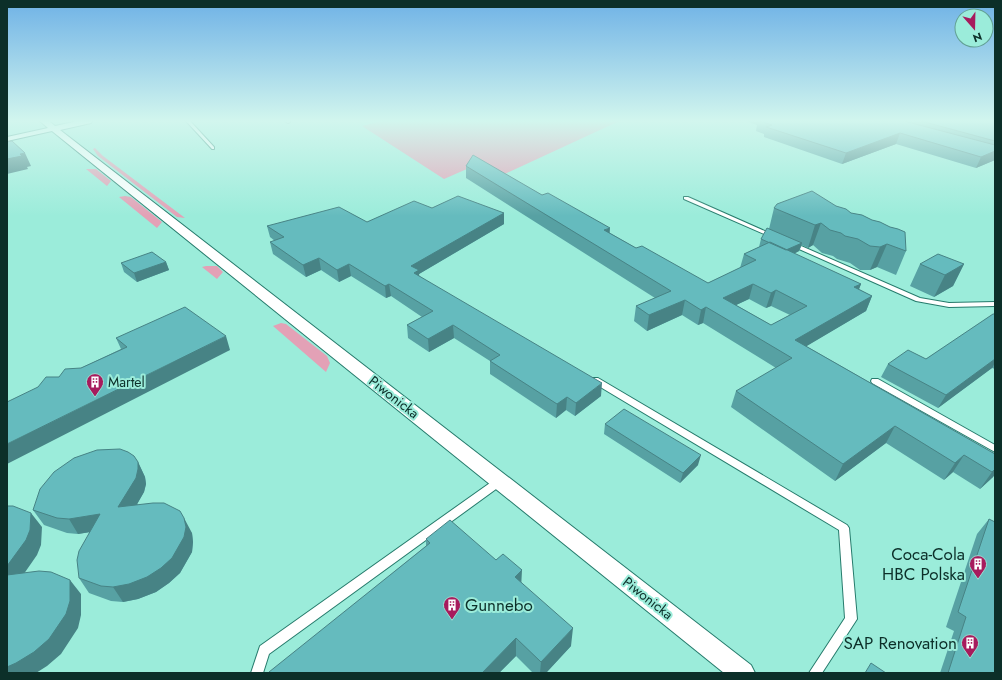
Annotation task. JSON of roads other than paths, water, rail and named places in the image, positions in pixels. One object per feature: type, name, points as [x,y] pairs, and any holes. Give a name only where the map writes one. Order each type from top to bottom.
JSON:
[{"type":"street","name":"Piwonicka","points":[[85,153],[743,673]]},
{"type":"lane","points":[[686,198],[777,238]]},
{"type":"lane","points":[[784,241],[918,300],[949,305],[995,304]]},
{"type":"lane","points":[[588,376],[844,528],[851,619],[815,673]]},
{"type":"lane","points":[[875,381],[995,449]]},
{"type":"lane","points":[[257,673],[264,650],[500,481]]},
{"type":"place","name":"Martel","points":[[95,397]]},
{"type":"place","name":"Coca-Cola HBC Polska","points":[[978,579]]},
{"type":"place","name":"Gunnebo","points":[[452,620]]},
{"type":"place","name":"SAP Renovation","points":[[970,658]]}]
